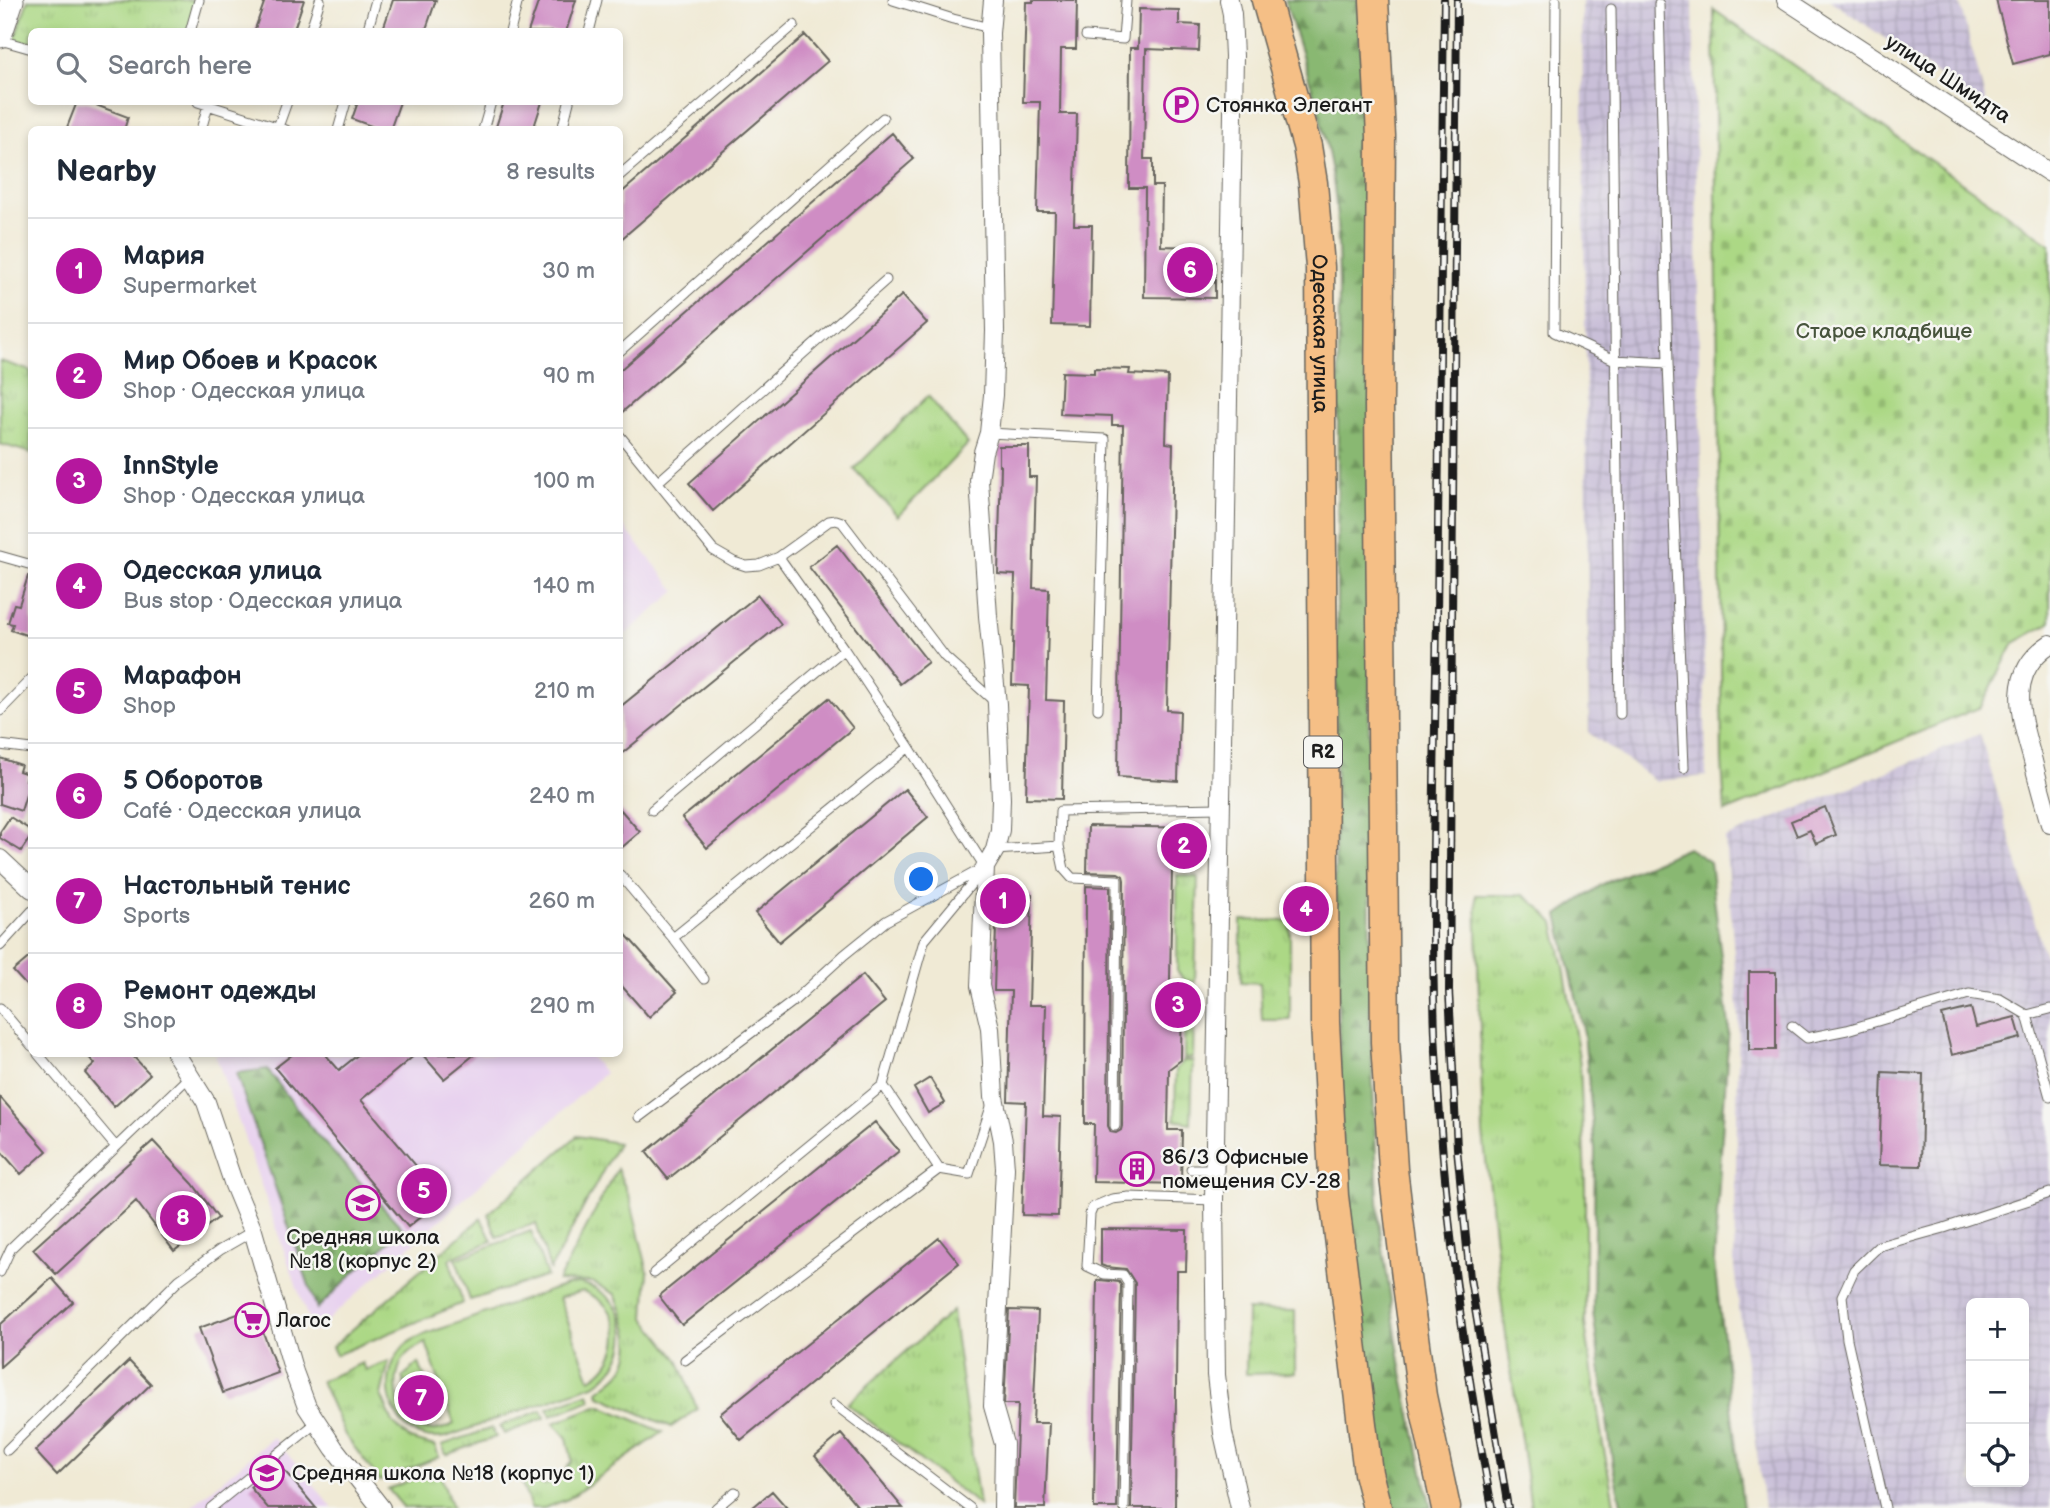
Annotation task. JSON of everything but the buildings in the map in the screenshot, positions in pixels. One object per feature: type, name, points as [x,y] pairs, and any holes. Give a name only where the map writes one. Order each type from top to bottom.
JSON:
[{"type":"main road","name":"Одесская улица","points":[[1266,0],[1307,146],[1320,267],[1325,1023],[1334,1196],[1368,1473],[1375,1508]]},
{"type":"main road","points":[[1374,0],[1381,136],[1379,405],[1385,1042],[1393,1169],[1406,1277],[1422,1396],[1446,1508]]},
{"type":"street","points":[[0,38],[12,0]]},
{"type":"street","points":[[993,0],[990,28],[995,331],[989,433],[979,480],[997,704],[1001,799],[1000,830],[995,850],[985,867],[980,986],[990,1028],[994,1097],[1003,1141],[1005,1168],[993,1406],[1004,1444],[1003,1508]]},
{"type":"street","points":[[1229,0],[1234,56],[1214,1200],[1216,1375],[1223,1433],[1240,1508]]},
{"type":"street","name":"улица Шмидта","points":[[1786,0],[2050,173]]},
{"type":"street","points":[[2050,644],[2031,661],[2023,677],[2019,711],[2050,824]]},
{"type":"street","points":[[0,859],[28,885]]},
{"type":"street","points":[[178,1057],[206,1102],[234,1185],[253,1231],[294,1372],[307,1407],[316,1423],[381,1508]]},
{"type":"lane","points":[[191,28],[199,0]]},
{"type":"lane","points":[[311,28],[320,0]]},
{"type":"lane","points":[[368,28],[376,0]]},
{"type":"lane","points":[[511,28],[518,0]]},
{"type":"lane","points":[[590,28],[597,0]]},
{"type":"lane","points":[[893,0],[990,28]]},
{"type":"lane","points":[[1086,36],[1123,39],[1126,0]]},
{"type":"lane","points":[[1556,0],[1554,332],[1615,360],[1668,363]]},
{"type":"lane","points":[[1659,4],[1668,363],[1684,768]]},
{"type":"lane","points":[[1611,9],[1620,714]]},
{"type":"lane","points":[[623,172],[794,25]]},
{"type":"lane","points":[[0,38],[28,48]]},
{"type":"lane","points":[[202,126],[208,105],[265,126]]},
{"type":"lane","points":[[282,126],[286,105]]},
{"type":"lane","points":[[339,126],[345,105]]},
{"type":"lane","points":[[484,126],[490,105]]},
{"type":"lane","points":[[563,126],[568,105]]},
{"type":"lane","points":[[623,348],[883,118]]},
{"type":"lane","points":[[658,482],[886,280]]},
{"type":"lane","points":[[989,433],[1105,439],[1098,709]]},
{"type":"lane","points":[[623,440],[713,550],[734,562],[746,566],[759,565],[779,557],[830,521],[842,522],[945,657],[997,704]]},
{"type":"lane","points":[[0,556],[28,564]]},
{"type":"lane","points":[[779,557],[844,649],[985,867]]},
{"type":"lane","points":[[652,810],[844,649]]},
{"type":"lane","points":[[0,711],[28,682]]},
{"type":"lane","points":[[0,745],[28,748]]},
{"type":"lane","points":[[673,938],[909,747]]},
{"type":"lane","points":[[1115,1126],[1116,880],[1072,878],[1064,869],[1059,846],[1060,811],[1220,808]]},
{"type":"lane","points":[[995,850],[1059,846]]},
{"type":"lane","points":[[654,1273],[883,1085],[924,941],[985,867]]},
{"type":"lane","points":[[639,1117],[795,999],[886,921],[985,867]]},
{"type":"lane","points":[[623,878],[704,979]]},
{"type":"lane","points":[[0,946],[28,915]]},
{"type":"lane","points":[[1792,1026],[1807,1038],[1847,1030],[1969,993],[2000,999],[2027,1015],[2050,1097]]},
{"type":"lane","points":[[0,1008],[28,1041]]},
{"type":"lane","points":[[2027,1015],[2050,1009]]},
{"type":"lane","points":[[41,1057],[116,1147]]},
{"type":"lane","points":[[0,1272],[11,1248],[191,1075]]},
{"type":"lane","points":[[883,1085],[939,1169],[968,1174],[994,1097]]},
{"type":"lane","points":[[685,1360],[939,1169]]},
{"type":"lane","points":[[1191,1169],[1214,1169]]},
{"type":"lane","points":[[1885,1508],[1847,1339],[1842,1296],[1854,1270],[1880,1246],[2050,1193]]},
{"type":"lane","points":[[1124,1508],[1128,1283],[1123,1275],[1104,1274],[1087,1266],[1090,1214],[1093,1207],[1112,1199],[1129,1197],[1214,1200]]},
{"type":"lane","points":[[6,1450],[179,1280],[220,1250],[253,1231]]},
{"type":"lane","points":[[834,1404],[970,1508]]},
{"type":"lane","points":[[211,1508],[316,1423]]},
{"type":"lane","points":[[716,1508],[735,1492]]},
{"type":"shaded area","points":[[1582,0],[1693,0],[1706,776],[1656,781],[1589,733]]},
{"type":"shaded area","points":[[1830,0],[1959,0],[1988,110]]},
{"type":"shaded area","points":[[623,526],[676,591],[623,636]]},
{"type":"shaded area","points":[[1980,734],[2050,974],[2050,1508],[1764,1508],[1734,1267],[1739,1019],[1725,838]]},
{"type":"shaded area","name":"Средняя школа №18 (корпус 2)","points":[[216,1057],[591,1057],[605,1073],[313,1333]]},
{"type":"shaded area","name":"Средняя школа №18 (корпус 1)","points":[[273,1437],[333,1508],[190,1508]]},
{"type":"green space","points":[[28,0],[199,0],[191,28],[28,28],[28,48],[13,44]]},
{"type":"green space","points":[[1285,0],[1358,0],[1364,112],[1373,433],[1369,720],[1370,1022],[1379,1221],[1401,1368],[1431,1508],[1385,1508],[1343,1201],[1335,872],[1339,281],[1337,222],[1326,141]]},
{"type":"green space","name":"Старое кладбище","points":[[1714,10],[2050,244],[2050,623],[2014,643],[1981,707],[1725,812],[1722,761]]},
{"type":"green space","points":[[0,361],[28,370],[28,452],[0,444]]},
{"type":"green space","points":[[928,396],[968,444],[898,516],[854,469]]},
{"type":"green space","points":[[1688,848],[1710,862],[1729,1026],[1714,1262],[1743,1508],[1622,1508],[1613,1467],[1593,1312],[1595,1150],[1584,1033],[1558,915],[1603,884]]},
{"type":"green space","points":[[1177,875],[1198,877],[1195,982],[1185,981],[1177,971]]},
{"type":"green space","points":[[1476,895],[1523,895],[1539,907],[1554,923],[1564,967],[1580,1064],[1585,1181],[1585,1324],[1615,1508],[1531,1508],[1503,1314],[1483,1133]]},
{"type":"green space","points":[[1241,920],[1290,921],[1290,1020],[1262,1020],[1260,983],[1241,982]]},
{"type":"green space","points":[[1185,985],[1195,985],[1193,1058],[1184,1059]]},
{"type":"green space","points":[[1184,1061],[1193,1061],[1191,1123],[1175,1120],[1176,1069]]},
{"type":"green space","points":[[267,1069],[317,1135],[404,1230],[360,1267],[317,1309],[236,1073]]},
{"type":"green space","points":[[577,1136],[618,1143],[550,1270],[536,1223],[497,1237],[488,1214]]},
{"type":"green space","points":[[617,1169],[630,1198],[648,1272],[645,1318],[679,1361],[697,1409],[671,1427],[600,1396],[598,1391],[619,1374],[629,1355],[629,1334],[623,1313],[615,1294],[592,1282],[558,1281]]},
{"type":"green space","points":[[481,1218],[492,1241],[449,1259],[463,1303],[336,1355],[332,1347]]},
{"type":"green space","points":[[531,1231],[547,1276],[470,1300],[456,1259]]},
{"type":"green space","points":[[579,1283],[597,1289],[610,1299],[619,1312],[624,1327],[624,1342],[619,1358],[610,1372],[596,1384],[446,1437],[428,1437],[413,1432],[402,1422],[389,1393],[389,1377],[394,1361],[406,1344],[423,1335],[566,1285]],"holes":[[[583,1291],[601,1301],[610,1312],[617,1333],[613,1355],[600,1373],[590,1379],[559,1298]],[[426,1343],[454,1424],[437,1430],[422,1428],[412,1422],[405,1414],[397,1392],[399,1368],[404,1358]]]},
{"type":"green space","points":[[1247,1310],[1295,1311],[1295,1373],[1246,1374]]},
{"type":"green space","points":[[952,1311],[979,1505],[847,1404]]},
{"type":"green space","points":[[389,1361],[381,1395],[393,1423],[410,1439],[435,1446],[439,1457],[380,1481],[345,1435],[321,1381],[362,1363],[365,1370]]},
{"type":"green space","points":[[419,1363],[440,1420],[418,1420],[402,1377]]},
{"type":"green space","points":[[589,1393],[591,1400],[551,1416],[548,1408]]},
{"type":"green space","points":[[599,1405],[663,1432],[568,1499],[544,1508],[531,1508],[519,1476],[546,1485],[562,1476],[572,1460],[567,1438],[554,1423]]},
{"type":"green space","points":[[542,1410],[545,1418],[504,1434],[500,1426]]},
{"type":"green space","points":[[492,1428],[496,1437],[446,1455],[442,1445]]},
{"type":"green space","points":[[438,1469],[452,1508],[404,1508],[388,1489]]},
{"type":"railway","points":[[1444,0],[1433,876],[1435,1033],[1455,1272],[1471,1390],[1492,1508]]},
{"type":"railway","points":[[1457,0],[1449,991],[1457,1148],[1470,1278],[1508,1508]]},
{"type":"place","name":"Стоянка Элегант","points":[[1181,105]]},
{"type":"place","name":"5 Оборотов","points":[[1190,270]]},
{"type":"place","name":"Мир Обоев и Красок","points":[[1184,846]]},
{"type":"place","name":"Мария","points":[[1003,901]]},
{"type":"place","name":"Одесская улица","points":[[1306,909]]},
{"type":"place","name":"InnStyle","points":[[1178,1005]]},
{"type":"place","name":"86/3 Офисные помещения СУ-28","points":[[1137,1169]]},
{"type":"place","name":"Марафон","points":[[424,1191]]},
{"type":"place","name":"Средняя школа №18 (корпус 2)","points":[[363,1203]]},
{"type":"place","name":"Ремонт одежды","points":[[183,1218]]},
{"type":"place","name":"Лагос","points":[[252,1320]]},
{"type":"place","name":"Настольный тенис","points":[[421,1398]]},
{"type":"place","name":"Средняя школа №18 (корпус 1)","points":[[267,1473]]}]
